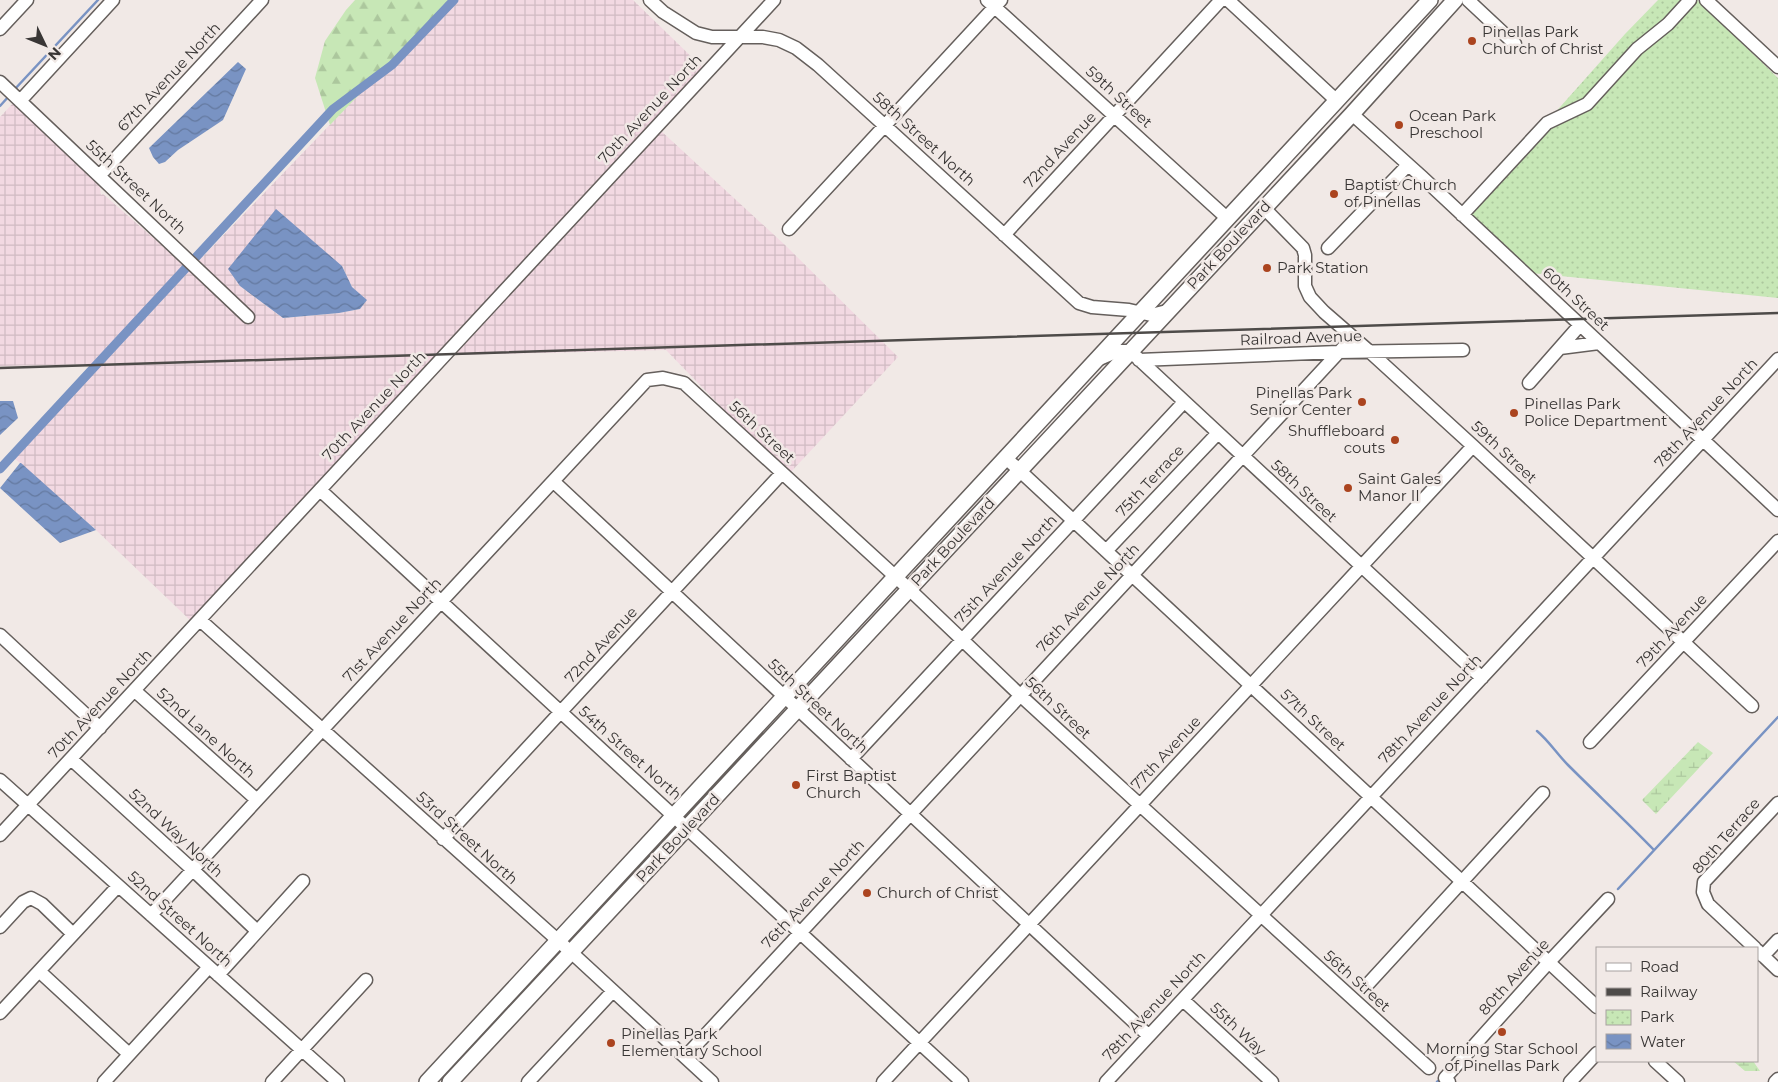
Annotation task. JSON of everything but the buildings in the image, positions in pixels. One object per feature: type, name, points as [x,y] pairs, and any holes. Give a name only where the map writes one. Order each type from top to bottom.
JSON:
[{"type":"main road","name":"Park Boulevard","points":[[427,1082],[1430,0]]},
{"type":"main road","points":[[1426,33],[1431,15],[1444,0]]},
{"type":"main road","name":"Park Boulevard","points":[[450,1082],[1019,471],[1134,356],[1167,311],[1456,0]]},
{"type":"main road","points":[[1352,114],[1352,104],[1369,79],[1376,59]]},
{"type":"main road","points":[[1317,150],[1316,145],[1319,136],[1338,112],[1337,101]]},
{"type":"main road","points":[[1264,208],[1261,200],[1278,177],[1279,164]]},
{"type":"main road","points":[[1201,275],[1208,255],[1222,238],[1223,224]]},
{"type":"street","points":[[0,29],[26,0]]},
{"type":"street","points":[[11,93],[113,0]]},
{"type":"street","name":"67th Avenue North","points":[[100,175],[262,0]]},
{"type":"street","name":"58th Street North","points":[[650,0],[663,12],[696,33],[712,36],[763,37],[779,40],[796,48],[884,125],[1079,303],[1092,307],[1129,310],[1151,315],[1167,311]]},
{"type":"street","name":"70th Avenue North","points":[[0,836],[774,0]]},
{"type":"street","name":"72nd Avenue","points":[[1004,235],[1221,0]]},
{"type":"street","points":[[1228,0],[1337,101]]},
{"type":"street","points":[[1468,0],[1515,44]]},
{"type":"street","points":[[1462,215],[1547,123],[1587,104],[1637,50],[1662,29],[1690,0]]},
{"type":"street","points":[[1706,0],[1778,67]]},
{"type":"street","points":[[789,229],[994,2]]},
{"type":"street","name":"59th Street","points":[[994,2],[1114,115],[1223,224]]},
{"type":"street","name":"55th Street North","points":[[11,93],[100,175],[120,198],[201,270],[248,316]]},
{"type":"street","name":"60th Street","points":[[1352,114],[1778,510]]},
{"type":"street","points":[[1328,248],[1408,165]]},
{"type":"street","name":"59th Street","points":[[1264,208],[1303,248],[1305,255],[1304,286],[1310,297],[1324,312],[1353,336],[1473,446],[1752,706]]},
{"type":"street","points":[[1529,383],[1580,325]]},
{"type":"street","name":"76th Avenue North","points":[[684,1056],[1353,336]]},
{"type":"street","points":[[1560,348],[1599,343]]},
{"type":"street","name":"Railroad Avenue","points":[[1134,356],[1463,350]]},
{"type":"street","points":[[1097,360],[1118,351],[1134,356]]},
{"type":"street","name":"58th Street","points":[[1134,356],[1482,678]]},
{"type":"street","name":"78th Avenue North","points":[[1106,1082],[1778,359]]},
{"type":"street","name":"56th Street","points":[[663,378],[684,383],[909,589],[1020,695],[1260,916],[1428,1068]]},
{"type":"street","name":"71st Avenue North","points":[[151,915],[648,380],[663,378]]},
{"type":"street","name":"75th Avenue North","points":[[852,759],[1184,402]]},
{"type":"street","name":"75th Terrace","points":[[1106,551],[1218,433]]},
{"type":"street","name":"77th Avenue","points":[[883,1082],[1473,446]]},
{"type":"street","name":"57th Street","points":[[1006,458],[1596,1006]]},
{"type":"street","name":"72nd Avenue","points":[[443,839],[782,473]]},
{"type":"street","name":"55th Street North","points":[[554,482],[1149,1036]]},
{"type":"street","name":"54th Street North","points":[[320,490],[560,712],[688,827],[799,933],[962,1082]]},
{"type":"street","name":"79th Avenue","points":[[1590,742],[1778,541]]},
{"type":"street","name":"53rd Street North","points":[[200,620],[572,953],[712,1082]]},
{"type":"street","points":[[0,634],[100,728]]},
{"type":"street","name":"52nd Lane North","points":[[135,691],[256,800]]},
{"type":"street","name":"52nd Way North","points":[[71,759],[257,931]]},
{"type":"street","name":"52nd Street North","points":[[0,780],[338,1082]]},
{"type":"street","points":[[1368,984],[1544,793]]},
{"type":"street","name":"80th Terrace","points":[[1754,947],[1708,904],[1703,892],[1704,882],[1778,802]]},
{"type":"street","points":[[104,1082],[129,1054],[213,971],[257,931],[303,881]]},
{"type":"street","points":[[0,1013],[118,886]]},
{"type":"street","points":[[0,927],[23,902],[31,898],[42,904],[73,934]]},
{"type":"street","name":"80th Avenue","points":[[1447,1080],[1549,962],[1608,899]]},
{"type":"street","points":[[1778,940],[1758,951],[1778,970]]},
{"type":"street","points":[[40,971],[129,1054]]},
{"type":"street","points":[[272,1082],[366,980]]},
{"type":"street","points":[[528,1082],[613,991]]},
{"type":"street","name":"55th Way","points":[[1183,1000],[1272,1082]]},
{"type":"street","points":[[1570,1082],[1596,1054]]},
{"type":"street","points":[[1656,1062],[1678,1082]]},
{"type":"street","points":[[1775,1082],[1778,1079]]},
{"type":"shaded area","points":[[450,0],[633,0],[704,69],[192,622],[96,530],[13,457],[100,364],[0,366],[0,117],[15,101],[99,182],[101,195],[103,194],[190,270]],"holes":[[[342,266],[352,287],[366,300],[360,309],[339,313],[283,318],[240,286]]]},
{"type":"shaded area","points":[[660,130],[785,245],[898,357],[789,474],[758,445],[666,350],[450,355]]},
{"type":"green space","points":[[355,0],[450,0],[330,125],[315,78],[325,41]]},
{"type":"green space","points":[[1658,0],[1684,0],[1584,100],[1553,115],[1625,34]]},
{"type":"green space","points":[[1697,0],[1778,78],[1778,298],[1531,273],[1469,215],[1550,127],[1671,27]]},
{"type":"green space","points":[[1698,742],[1713,753],[1656,814],[1642,800]]},
{"type":"green space","points":[[1734,1062],[1754,1062],[1760,1071],[1745,1071]]},
{"type":"water","points":[[238,62],[246,69],[223,120],[178,150],[165,162],[159,164],[149,148]]},
{"type":"water","points":[[276,209],[342,266],[352,287],[367,300],[360,309],[339,313],[283,318],[240,286],[228,269]]},
{"type":"water","points":[[0,401],[13,401],[18,418],[0,435]]},
{"type":"water","points":[[20,463],[96,530],[60,543],[0,488]]},
{"type":"waterway","points":[[14,90],[98,0]]},
{"type":"waterway","points":[[0,469],[333,109],[392,65],[454,0]]},
{"type":"waterway","points":[[0,106],[9,96]]},
{"type":"waterway","points":[[1618,889],[1778,717]]},
{"type":"waterway","points":[[1537,731],[1568,765],[1654,850]]},
{"type":"railway","points":[[0,368],[1778,313]]},
{"type":"place","name":"Pinellas Park Church of Christ","points":[[1472,41]]},
{"type":"place","name":"Ocean Park Preschool","points":[[1399,125]]},
{"type":"place","name":"Baptist Church of Pinellas","points":[[1334,194]]},
{"type":"place","name":"Park Station","points":[[1267,268]]},
{"type":"place","name":"Pinellas Park Senior Center","points":[[1362,402]]},
{"type":"place","name":"Pinellas Park Police Department","points":[[1514,413]]},
{"type":"place","name":"Shuffleboard couts","points":[[1395,440]]},
{"type":"place","name":"Saint Gales Manor II","points":[[1348,488]]},
{"type":"place","name":"First Baptist Church","points":[[796,785]]},
{"type":"place","name":"Church of Christ","points":[[867,893]]},
{"type":"place","name":"Morning Star School of Pinellas Park","points":[[1502,1032]]},
{"type":"place","name":"Pinellas Park Elementary School","points":[[611,1043]]}]
